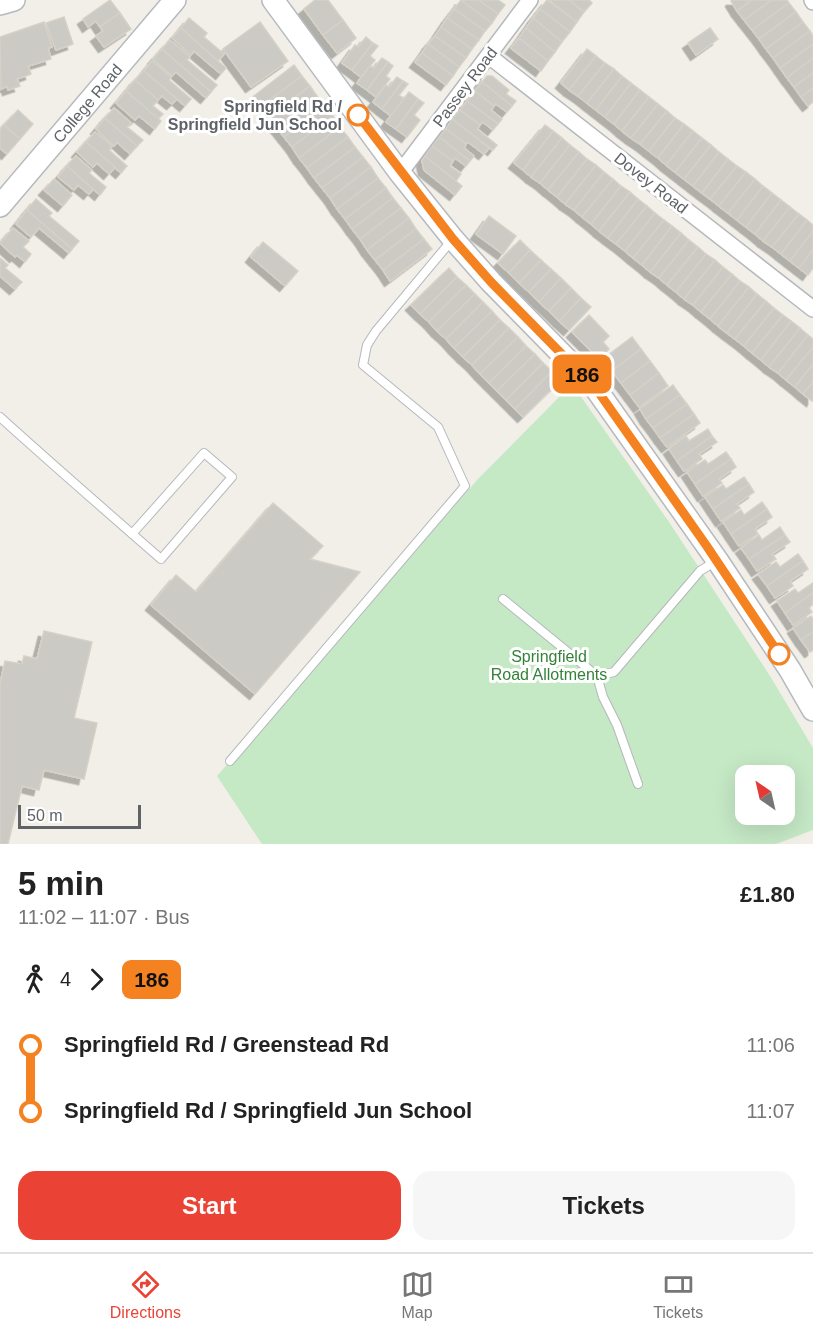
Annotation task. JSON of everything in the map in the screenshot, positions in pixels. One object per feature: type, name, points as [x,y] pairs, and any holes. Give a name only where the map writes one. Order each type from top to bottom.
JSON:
[{"type":"street","points":[[0,4],[14,0]]},
{"type":"street","name":"College Road","points":[[0,206],[175,0]]},
{"type":"street","points":[[273,0],[400,173],[453,239],[491,282],[597,390],[717,560],[790,670],[813,710]]},
{"type":"street","name":"Passey Road","points":[[400,173],[530,0]]},
{"type":"street","name":"Dovey Road","points":[[489,56],[813,309]]},
{"type":"lane","points":[[230,761],[465,486],[438,427],[363,365],[367,345],[376,331],[453,239]]},
{"type":"lane","points":[[0,417],[160,559],[232,477],[204,453],[132,534]]},
{"type":"lane","points":[[597,676],[614,672],[700,571],[717,560]]},
{"type":"lane","points":[[503,598],[597,676],[603,697],[617,725],[638,784]]},
{"type":"green space","name":"Springfield Road Allotments","points":[[572,384],[669,522],[770,676],[813,748],[813,830],[776,844],[262,844],[217,776],[478,479]]},
{"type":"building","points":[[110,0],[120,13],[100,27],[96,21],[88,27],[83,19]]},
{"type":"building","points":[[315,0],[328,0],[343,20],[323,35],[304,9]]},
{"type":"building","points":[[461,0],[492,23],[485,31],[454,9]]},
{"type":"building","points":[[461,0],[479,0],[498,14],[492,23]]},
{"type":"building","points":[[479,0],[498,0],[505,5],[498,14]]},
{"type":"building","points":[[547,0],[577,22],[570,32],[540,9]]},
{"type":"building","points":[[549,0],[569,0],[584,12],[577,22]]},
{"type":"building","points":[[569,0],[589,0],[592,3],[584,12]]},
{"type":"building","points":[[732,0],[752,0],[737,11]]},
{"type":"building","points":[[752,0],[772,0],[744,20],[737,11]]},
{"type":"building","points":[[772,0],[787,0],[789,3],[752,30],[744,20]]},
{"type":"building","points":[[789,3],[796,12],[759,39],[752,30]]},
{"type":"building","points":[[454,9],[485,31],[479,40],[447,18]]},
{"type":"building","points":[[540,9],[570,32],[562,42],[533,18]]},
{"type":"building","points":[[796,12],[803,22],[766,49],[759,39]]},
{"type":"building","points":[[120,13],[131,29],[104,47],[96,36],[103,31],[100,27]]},
{"type":"building","points":[[64,17],[73,44],[56,50],[46,23]]},
{"type":"building","points":[[189,18],[207,33],[204,37],[224,54],[218,61],[181,28]]},
{"type":"building","points":[[447,18],[479,40],[472,49],[441,27]]},
{"type":"building","points":[[533,18],[562,42],[555,52],[526,28]]},
{"type":"building","points":[[343,20],[356,38],[337,53],[323,35]]},
{"type":"building","points":[[44,22],[52,47],[48,48],[51,59],[28,66],[31,74],[17,79],[20,86],[8,90],[7,86],[1,89],[0,37]]},
{"type":"building","points":[[260,22],[288,61],[251,87],[223,49]]},
{"type":"building","points":[[803,22],[810,31],[773,58],[766,49]]},
{"type":"building","points":[[441,27],[472,49],[466,58],[435,36]]},
{"type":"building","points":[[181,28],[226,68],[221,74],[194,51],[191,55],[172,38]]},
{"type":"building","points":[[526,28],[555,52],[548,61],[519,38]]},
{"type":"building","points":[[710,28],[718,39],[696,55],[688,43]]},
{"type":"building","points":[[810,31],[813,44],[780,68],[773,58]]},
{"type":"building","points":[[435,36],[466,58],[459,67],[428,44]]},
{"type":"building","points":[[366,37],[373,43],[352,70],[342,63],[355,45],[358,47]]},
{"type":"building","points":[[519,38],[548,61],[541,71],[511,48]]},
{"type":"building","points":[[170,40],[190,57],[187,60],[217,85],[211,92],[162,49]]},
{"type":"building","points":[[373,43],[378,46],[370,56],[375,60],[361,77],[352,70]]},
{"type":"building","points":[[428,44],[459,67],[453,76],[422,53]]},
{"type":"building","points":[[813,44],[813,58],[787,78],[780,68]]},
{"type":"building","points":[[162,49],[211,92],[206,98],[176,72],[172,76],[153,59]]},
{"type":"building","points":[[587,49],[596,56],[569,90],[561,83]]},
{"type":"building","points":[[422,53],[453,76],[446,85],[415,62]]},
{"type":"building","points":[[596,56],[605,63],[578,96],[569,90]]},
{"type":"building","points":[[382,58],[388,62],[367,90],[357,83],[370,66],[374,68]]},
{"type":"building","points":[[813,58],[813,73],[794,87],[787,78]]},
{"type":"building","points":[[152,61],[191,99],[185,106],[144,71]]},
{"type":"building","points":[[388,62],[393,66],[386,76],[390,79],[376,97],[367,90]]},
{"type":"building","points":[[605,63],[614,69],[587,103],[578,96]]},
{"type":"building","points":[[294,65],[302,76],[261,106],[254,96]]},
{"type":"building","points":[[614,69],[622,76],[596,110],[587,103]]},
{"type":"building","points":[[144,71],[177,99],[172,104],[162,96],[158,100],[135,80]]},
{"type":"building","points":[[813,73],[813,88],[801,97],[794,87]]},
{"type":"building","points":[[302,76],[310,86],[269,117],[261,106]]},
{"type":"building","points":[[487,76],[492,76],[509,90],[506,94],[516,101],[512,106],[482,82]]},
{"type":"building","points":[[622,76],[631,83],[605,117],[596,110]]},
{"type":"building","points":[[397,77],[403,81],[382,109],[373,102],[386,85],[389,87]]},
{"type":"building","points":[[135,80],[158,100],[153,106],[163,114],[158,119],[126,91]]},
{"type":"building","points":[[403,81],[408,84],[399,95],[404,99],[391,116],[382,109]]},
{"type":"building","points":[[482,82],[512,106],[507,112],[496,104],[494,106],[475,91]]},
{"type":"building","points":[[631,83],[640,90],[614,124],[605,117]]},
{"type":"building","points":[[310,86],[317,96],[276,127],[269,117]]},
{"type":"building","points":[[813,88],[813,102],[808,106],[801,97]]},
{"type":"building","points":[[640,90],[649,97],[622,131],[614,124]]},
{"type":"building","points":[[126,91],[161,121],[155,129],[139,116],[135,120],[116,103]]},
{"type":"building","points":[[475,91],[494,106],[491,110],[502,119],[498,124],[467,101]]},
{"type":"building","points":[[409,92],[418,99],[396,129],[386,122]]},
{"type":"building","points":[[317,96],[325,106],[284,137],[276,127]]},
{"type":"building","points":[[649,97],[658,104],[631,138],[622,131]]},
{"type":"building","points":[[418,99],[424,103],[414,115],[420,120],[407,137],[396,129]]},
{"type":"building","points":[[467,101],[498,124],[493,130],[483,122],[480,125],[460,110]]},
{"type":"building","points":[[658,104],[667,111],[640,144],[631,138]]},
{"type":"building","points":[[325,106],[333,116],[292,147],[284,137]]},
{"type":"building","points":[[114,108],[131,123],[127,127],[143,140],[137,146],[105,118]]},
{"type":"building","points":[[18,110],[33,124],[20,139],[4,125]]},
{"type":"building","points":[[460,110],[480,125],[477,129],[497,145],[493,150],[452,119]]},
{"type":"building","points":[[667,111],[675,118],[649,151],[640,144]]},
{"type":"building","points":[[333,116],[340,127],[299,158],[292,147]]},
{"type":"building","points":[[105,118],[137,146],[130,154],[117,142],[114,146],[96,129]]},
{"type":"building","points":[[675,118],[684,124],[658,158],[649,151]]},
{"type":"building","points":[[452,119],[489,148],[484,154],[446,129]]},
{"type":"building","points":[[684,124],[693,131],[666,165],[658,158]]},
{"type":"building","points":[[4,125],[20,139],[7,154],[0,148],[0,130]]},
{"type":"building","points":[[545,125],[553,131],[523,170],[514,163]]},
{"type":"building","points":[[340,127],[348,137],[307,168],[299,158]]},
{"type":"building","points":[[446,129],[466,144],[464,148],[474,156],[470,161],[439,137]]},
{"type":"building","points":[[553,131],[562,138],[531,177],[523,170]]},
{"type":"building","points":[[693,131],[702,138],[675,172],[666,165]]},
{"type":"building","points":[[95,132],[112,146],[109,150],[127,166],[121,173],[86,142]]},
{"type":"building","points":[[348,137],[355,147],[314,178],[307,168]]},
{"type":"building","points":[[439,137],[470,161],[466,166],[455,158],[453,161],[432,146]]},
{"type":"building","points":[[562,138],[570,145],[540,183],[531,177]]},
{"type":"building","points":[[702,138],[711,145],[684,179],[675,172]]},
{"type":"building","points":[[86,142],[115,167],[109,174],[97,163],[93,167],[77,152]]},
{"type":"building","points":[[570,145],[579,152],[548,190],[540,183]]},
{"type":"building","points":[[711,145],[719,152],[693,186],[684,179]]},
{"type":"building","points":[[432,146],[453,161],[450,166],[461,174],[456,181],[425,156]]},
{"type":"building","points":[[355,147],[363,157],[322,188],[314,178]]},
{"type":"building","points":[[579,152],[587,159],[557,197],[548,190]]},
{"type":"building","points":[[719,152],[728,159],[702,193],[693,186]]},
{"type":"building","points":[[76,156],[92,170],[89,173],[106,187],[100,195],[67,166]]},
{"type":"building","points":[[425,156],[462,186],[455,195],[424,170],[422,161]]},
{"type":"building","points":[[363,157],[371,167],[330,198],[322,188]]},
{"type":"building","points":[[587,159],[596,165],[565,204],[557,197]]},
{"type":"building","points":[[728,159],[737,166],[710,199],[702,193]]},
{"type":"building","points":[[596,165],[604,172],[574,210],[565,204]]},
{"type":"building","points":[[67,166],[93,189],[89,194],[78,185],[74,190],[58,177]]},
{"type":"building","points":[[737,166],[746,172],[719,206],[710,199]]},
{"type":"building","points":[[371,167],[378,178],[337,209],[330,198]]},
{"type":"building","points":[[604,172],[613,179],[582,217],[574,210]]},
{"type":"building","points":[[746,172],[755,179],[728,213],[719,206]]},
{"type":"building","points":[[378,178],[386,188],[345,219],[337,209]]},
{"type":"building","points":[[54,179],[72,195],[63,206],[44,190]]},
{"type":"building","points":[[613,179],[621,186],[591,224],[582,217]]},
{"type":"building","points":[[755,179],[763,186],[737,220],[728,213]]},
{"type":"building","points":[[621,186],[630,192],[599,231],[591,224]]},
{"type":"building","points":[[763,186],[772,193],[746,227],[737,220]]},
{"type":"building","points":[[386,188],[393,198],[352,229],[345,219]]},
{"type":"building","points":[[630,192],[638,199],[608,238],[599,231]]},
{"type":"building","points":[[772,193],[781,200],[755,234],[746,227]]},
{"type":"building","points":[[393,198],[401,208],[360,239],[352,229]]},
{"type":"building","points":[[36,199],[52,213],[49,216],[79,241],[72,249],[27,210]]},
{"type":"building","points":[[638,199],[647,206],[616,244],[608,238]]},
{"type":"building","points":[[781,200],[790,207],[763,241],[755,234]]},
{"type":"building","points":[[647,206],[655,213],[625,251],[616,244]]},
{"type":"building","points":[[790,207],[799,214],[772,247],[763,241]]},
{"type":"building","points":[[401,208],[409,218],[367,250],[360,239]]},
{"type":"building","points":[[27,210],[72,249],[69,253],[39,228],[31,237],[16,224]]},
{"type":"building","points":[[655,213],[664,220],[633,258],[625,251]]},
{"type":"building","points":[[799,214],[807,220],[781,254],[772,247]]},
{"type":"building","points":[[489,216],[516,236],[503,254],[476,234]]},
{"type":"building","points":[[409,218],[416,229],[375,260],[367,250]]},
{"type":"building","points":[[664,220],[672,226],[642,265],[633,258]]},
{"type":"building","points":[[807,220],[813,225],[813,231],[790,261],[781,254]]},
{"type":"building","points":[[672,226],[681,233],[650,272],[642,265]]},
{"type":"building","points":[[13,228],[29,241],[23,247],[31,254],[25,262],[17,255],[15,257],[0,243]]},
{"type":"building","points":[[416,229],[424,239],[383,270],[375,260]]},
{"type":"building","points":[[813,231],[813,250],[799,268],[790,261]]},
{"type":"building","points":[[681,233],[689,240],[659,278],[650,272]]},
{"type":"building","points":[[424,239],[432,249],[390,281],[383,270]]},
{"type":"building","points":[[520,240],[530,250],[509,273],[498,263]]},
{"type":"building","points":[[689,240],[698,247],[667,285],[659,278]]},
{"type":"building","points":[[263,242],[298,271],[285,286],[251,257]]},
{"type":"building","points":[[698,247],[706,254],[676,292],[667,285]]},
{"type":"building","points":[[530,250],[541,260],[519,283],[509,273]]},
{"type":"building","points":[[813,250],[813,268],[808,275],[799,268]]},
{"type":"building","points":[[706,254],[715,260],[684,299],[676,292]]},
{"type":"building","points":[[0,258],[8,265],[5,268],[22,282],[15,289],[0,276]]},
{"type":"building","points":[[541,260],[551,269],[529,292],[519,283]]},
{"type":"building","points":[[715,260],[723,267],[693,305],[684,299]]},
{"type":"building","points":[[723,267],[732,274],[701,312],[693,305]]},
{"type":"building","points":[[449,268],[457,277],[420,314],[411,305]]},
{"type":"building","points":[[551,269],[561,278],[539,302],[529,292]]},
{"type":"building","points":[[732,274],[740,281],[710,319],[701,312]]},
{"type":"building","points":[[457,277],[466,285],[429,322],[420,314]]},
{"type":"building","points":[[561,278],[571,288],[549,311],[539,302]]},
{"type":"building","points":[[740,281],[749,287],[718,326],[710,319]]},
{"type":"building","points":[[466,285],[475,294],[437,331],[429,322]]},
{"type":"building","points":[[749,287],[757,294],[727,333],[718,326]]},
{"type":"building","points":[[571,288],[581,298],[559,321],[549,311]]},
{"type":"building","points":[[475,294],[483,302],[446,339],[437,331]]},
{"type":"building","points":[[757,294],[766,301],[735,339],[727,333]]},
{"type":"building","points":[[581,298],[591,307],[569,330],[559,321]]},
{"type":"building","points":[[766,301],[774,308],[744,346],[735,339]]},
{"type":"building","points":[[483,302],[492,311],[454,348],[446,339]]},
{"type":"building","points":[[774,308],[783,315],[752,353],[744,346]]},
{"type":"building","points":[[492,311],[500,320],[463,357],[454,348]]},
{"type":"building","points":[[589,315],[609,336],[603,342],[609,349],[599,359],[572,332]]},
{"type":"building","points":[[783,315],[791,321],[761,360],[752,353]]},
{"type":"building","points":[[500,320],[509,328],[472,365],[463,357]]},
{"type":"building","points":[[791,321],[800,328],[769,367],[761,360]]},
{"type":"building","points":[[509,328],[518,337],[480,374],[472,365]]},
{"type":"building","points":[[800,328],[808,335],[778,373],[769,367]]},
{"type":"building","points":[[808,335],[813,339],[813,347],[786,380],[778,373]]},
{"type":"building","points":[[518,337],[526,346],[489,383],[480,374]]},
{"type":"building","points":[[632,337],[641,349],[612,371],[603,359]]},
{"type":"building","points":[[526,346],[535,354],[497,391],[489,383]]},
{"type":"building","points":[[813,347],[813,364],[795,387],[786,380]]},
{"type":"building","points":[[641,349],[650,361],[621,383],[612,371]]},
{"type":"building","points":[[535,354],[543,363],[506,400],[497,391]]},
{"type":"building","points":[[650,361],[659,373],[630,395],[621,383]]},
{"type":"building","points":[[543,363],[552,371],[515,409],[506,400]]},
{"type":"building","points":[[813,364],[813,382],[803,394],[795,387]]},
{"type":"building","points":[[552,371],[561,380],[523,417],[515,409]]},
{"type":"building","points":[[659,373],[668,386],[639,407],[630,395]]},
{"type":"building","points":[[813,382],[813,399],[812,401],[803,394]]},
{"type":"building","points":[[673,385],[680,395],[646,419],[640,409]]},
{"type":"building","points":[[680,395],[687,404],[653,428],[646,419]]},
{"type":"building","points":[[687,404],[694,414],[660,438],[653,428]]},
{"type":"building","points":[[694,414],[700,423],[667,447],[660,438]]},
{"type":"building","points":[[708,429],[712,436],[677,461],[669,449],[686,436],[689,441]]},
{"type":"building","points":[[712,436],[717,442],[699,454],[702,459],[684,471],[677,461]]},
{"type":"building","points":[[726,452],[731,459],[695,484],[687,472],[705,460],[708,464]]},
{"type":"building","points":[[731,459],[736,467],[719,479],[722,483],[703,496],[695,484]]},
{"type":"building","points":[[744,477],[749,484],[713,509],[705,497],[723,485],[726,489]]},
{"type":"building","points":[[749,484],[754,492],[737,504],[740,508],[721,521],[713,509]]},
{"type":"building","points":[[762,502],[767,509],[731,534],[723,522],[741,510],[744,515]]},
{"type":"building","points":[[273,503],[323,546],[310,559],[360,572],[255,694],[151,605],[176,575],[196,592]]},
{"type":"building","points":[[767,509],[772,517],[755,529],[758,534],[739,546],[731,534]]},
{"type":"building","points":[[780,527],[785,535],[749,559],[741,548],[759,535],[762,540]]},
{"type":"building","points":[[785,535],[790,542],[772,554],[776,559],[757,571],[749,559]]},
{"type":"building","points":[[798,554],[803,561],[767,586],[758,574],[776,562],[780,567]]},
{"type":"building","points":[[803,561],[808,569],[790,581],[793,586],[775,598],[767,586]]},
{"type":"building","points":[[813,583],[813,593],[785,613],[777,601],[795,589],[798,593]]},
{"type":"building","points":[[813,593],[813,604],[809,608],[812,612],[793,625],[785,613]]},
{"type":"building","points":[[811,616],[813,632],[801,640],[793,628]]},
{"type":"building","points":[[44,631],[92,642],[74,718],[97,723],[84,779],[44,770],[39,790],[22,786],[8,844],[0,844],[0,684],[5,661],[22,664],[24,656],[37,659]]},
{"type":"building","points":[[813,632],[813,650],[810,652],[801,640]]},
{"type":"bus line","name":"186","points":[[358,115],[400,173],[453,239],[491,282],[597,390],[779,654]]},
{"type":"place","name":"Springfield Rd / Springfield Jun School","points":[[358,115]]}]
